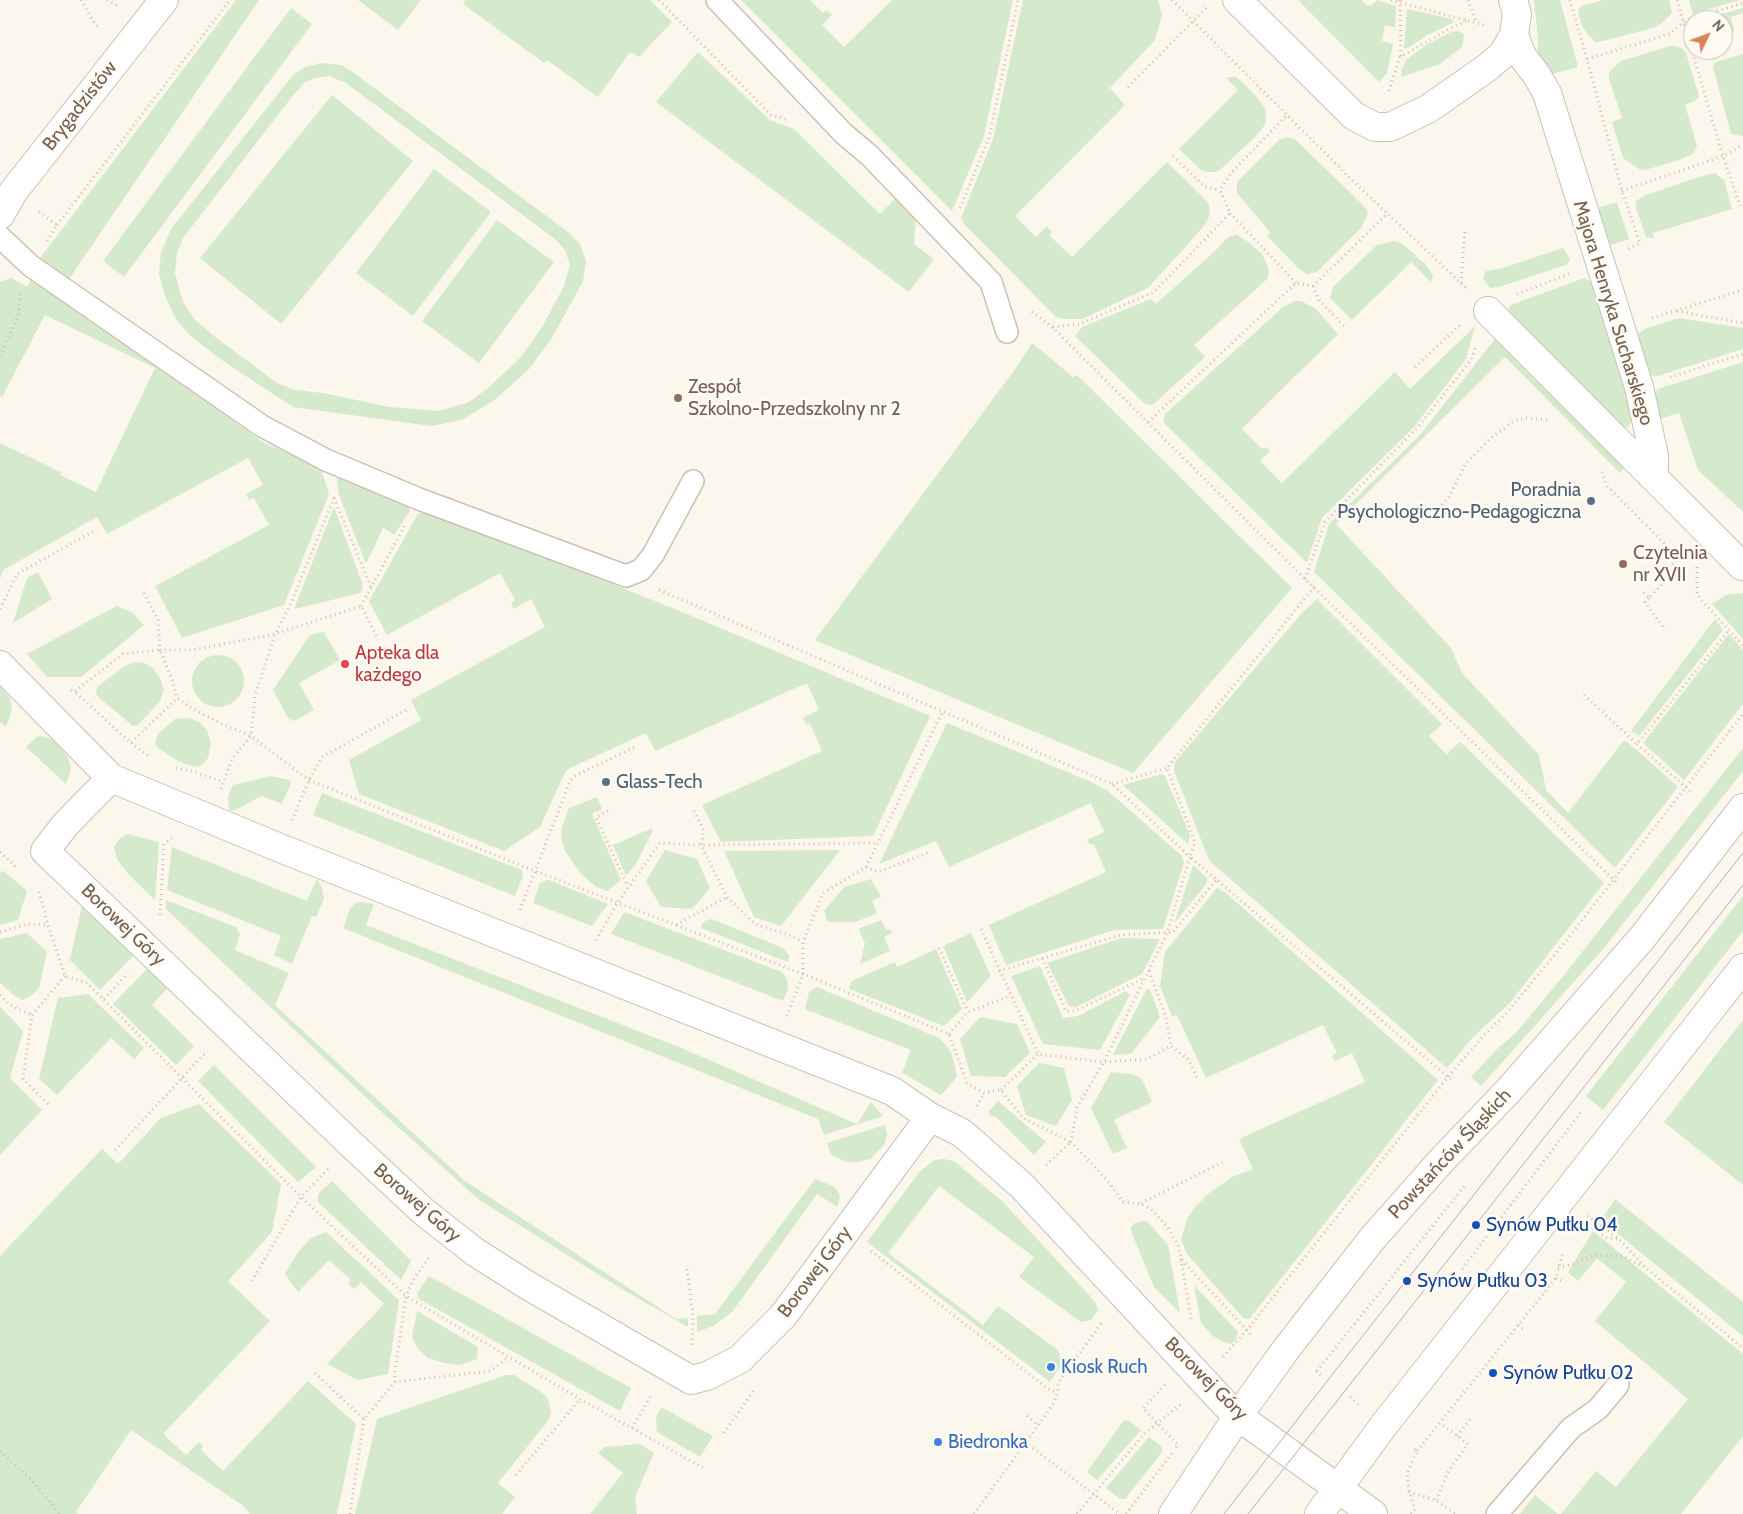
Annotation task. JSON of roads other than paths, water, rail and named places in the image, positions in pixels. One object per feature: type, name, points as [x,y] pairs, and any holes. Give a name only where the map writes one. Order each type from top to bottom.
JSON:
[{"type":"street","name":"Brygadzistów","points":[[0,215],[13,192],[164,0]]},
{"type":"street","name":"Majora Henryka Sucharskiego","points":[[1237,0],[1354,116],[1375,127],[1390,127],[1428,109],[1488,67],[1503,54],[1514,35],[1517,14],[1513,0]]},
{"type":"street","name":"Majora Henryka Sucharskiego","points":[[1514,35],[1522,56],[1547,92],[1600,262],[1638,387],[1654,456],[1654,469],[1651,475]]},
{"type":"street","points":[[1488,311],[1742,566]]},
{"type":"street","points":[[0,665],[111,778]]},
{"type":"street","name":"Borowej Góry","points":[[930,1117],[783,1316],[740,1359],[707,1376],[691,1380],[527,1285],[476,1252],[424,1212],[45,850],[65,825],[111,778],[200,816],[892,1091],[930,1117],[962,1133],[1022,1186],[1238,1416],[1373,1514]]},
{"type":"street","name":"Powstańców Śląskich","points":[[1173,1514],[1238,1416],[1287,1348],[1372,1239],[1441,1161],[1509,1090],[1642,938],[1743,808]]},
{"type":"street","points":[[1319,1514],[1384,1425],[1743,968]]},
{"type":"lane","points":[[717,0],[843,133],[870,156],[991,282],[1007,332]]},
{"type":"lane","points":[[0,237],[31,266],[262,426],[326,460],[419,499],[626,576],[641,570],[653,555],[693,481]]},
{"type":"lane","points":[[1497,1514],[1571,1428],[1598,1409],[1618,1385]]},
{"type":"tram line","points":[[1224,1514],[1743,853]]},
{"type":"tram line","points":[[1248,1514],[1743,885]]},
{"type":"place","name":"Zespół Szkolno-Przedszkolny nr 2","points":[[678,398]]},
{"type":"place","name":"Poradnia Psychologiczno-Pedagogiczna","points":[[1591,501]]},
{"type":"place","name":"Czytelnia nr XVII","points":[[1623,564]]},
{"type":"place","name":"Apteka dla każdego","points":[[345,664]]},
{"type":"place","name":"Glass-Tech","points":[[606,782]]},
{"type":"place","name":"Synów Pułku 04","points":[[1476,1225]]},
{"type":"place","name":"Synów Pułku 03","points":[[1407,1281]]},
{"type":"place","name":"Kiosk Ruch","points":[[1051,1367]]},
{"type":"place","name":"Synów Pułku 02","points":[[1493,1373]]},
{"type":"place","name":"Biedronka","points":[[938,1442]]}]
